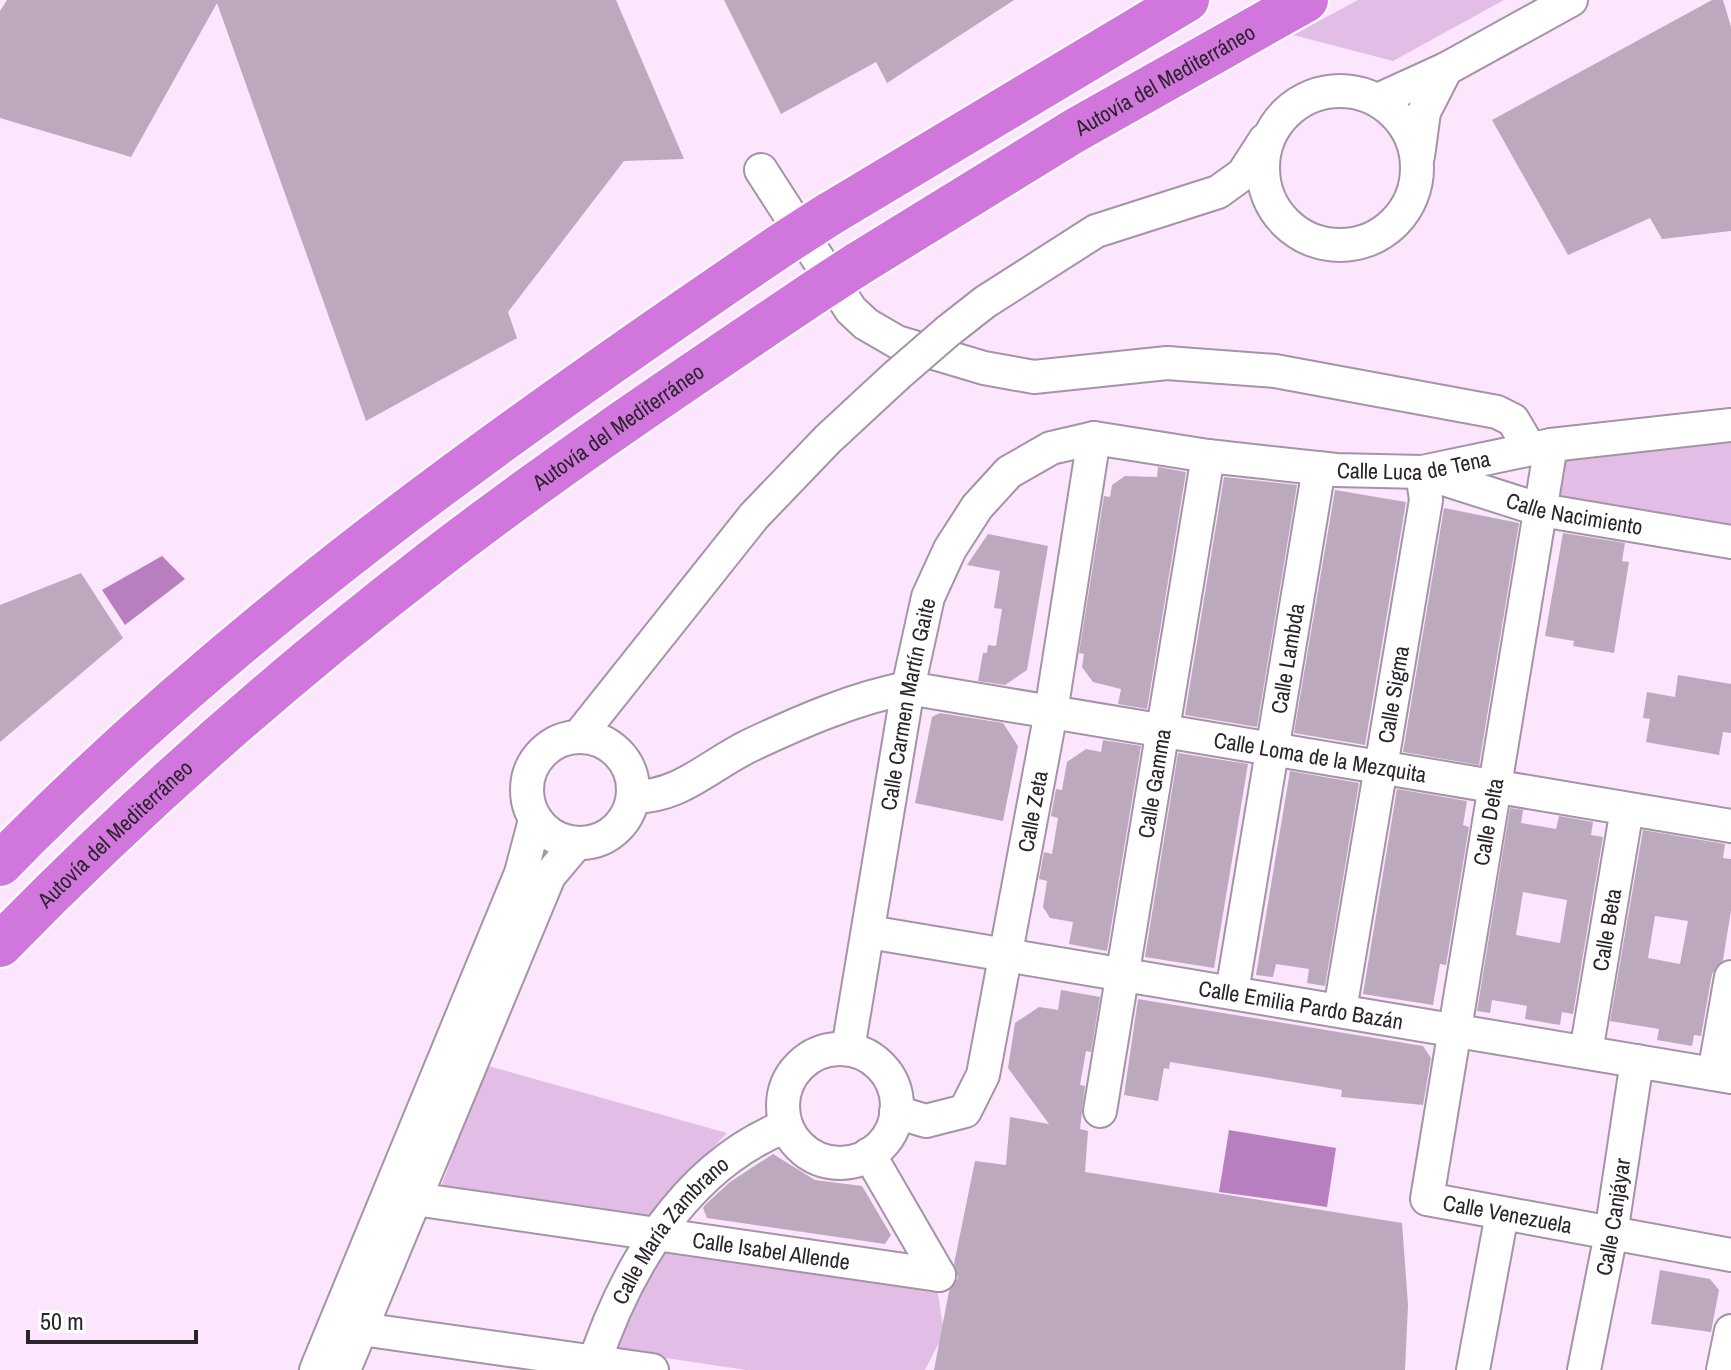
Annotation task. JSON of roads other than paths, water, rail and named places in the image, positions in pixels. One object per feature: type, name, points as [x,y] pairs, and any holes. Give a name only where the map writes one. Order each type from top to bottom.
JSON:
[{"type":"highway","points":[[0,864],[141,731],[340,562],[592,374],[828,215],[1187,0]]},
{"type":"highway","name":"Autovía del Mediterráneo","points":[[0,945],[91,854],[328,644],[435,559],[624,421],[858,264],[1074,131],[1306,0]]},
{"type":"street","points":[[1378,100],[1446,69],[1571,0]]},
{"type":"street","points":[[1273,127],[1265,147],[1262,169],[1265,191],[1274,210],[1292,229],[1314,242],[1340,246],[1365,242],[1388,229],[1405,210],[1415,186],[1424,112],[1446,69]]},
{"type":"street","points":[[579,736],[754,516],[828,439],[896,376],[985,302],[1096,231],[1218,192],[1243,174],[1273,127],[1289,109],[1309,96],[1332,90],[1356,92],[1378,100],[1398,116],[1411,137],[1417,161]]},
{"type":"street","points":[[761,170],[851,310],[866,324],[897,342],[984,368],[1034,377],[1167,363],[1275,371],[1497,412],[1513,420],[1540,447]]},
{"type":"street","points":[[1218,192],[1274,210]]},
{"type":"street","name":"Calle Luca de Tena","points":[[1094,438],[1208,456],[1319,468],[1422,472],[1540,447],[1731,425]]},
{"type":"street","name":"Calle Carmen Martín Gaite","points":[[848,1049],[908,688],[928,597],[950,549],[977,507],[1009,472],[1051,448],[1094,438]]},
{"type":"street","name":"Calle Zeta","points":[[896,1112],[926,1121],[965,1111],[983,1075],[1051,712],[1094,438]]},
{"type":"street","name":"Calle Delta","points":[[1427,1199],[1541,510],[1540,447]]},
{"type":"street","name":"Calle Gamma","points":[[1100,1111],[1208,456]]},
{"type":"street","name":"Calle Lambda","points":[[1232,992],[1319,468]]},
{"type":"street","name":"Calle Nacimiento","points":[[1422,472],[1541,510],[1731,542]]},
{"type":"street","name":"Calle Sigma","points":[[1340,1010],[1426,500],[1422,472]]},
{"type":"street","points":[[628,765],[608,743],[579,736],[552,744],[532,765],[526,793],[535,820],[552,837],[576,844],[596,841],[614,832],[627,816],[633,797],[628,765],[618,725],[624,695],[641,659]]},
{"type":"street","points":[[633,797],[651,797],[684,787],[748,747],[881,693],[908,688]]},
{"type":"street","name":"Calle Loma de la Mezquita","points":[[908,688],[1731,826]]},
{"type":"street","name":"Calle Beta","points":[[1586,1052],[1627,809]]},
{"type":"street","points":[[316,1370],[521,873],[535,820]]},
{"type":"street","points":[[344,1370],[549,876],[576,844]]},
{"type":"street","name":"Calle Emilia Pardo Bazán","points":[[869,932],[1008,953],[1722,1076]]},
{"type":"street","points":[[1722,1076],[1731,977]]},
{"type":"street","points":[[848,1049],[879,1064],[890,1078],[896,1112],[892,1129],[869,1154],[838,1163],[821,1160],[794,1141],[786,1126],[784,1097],[795,1070],[819,1053],[848,1049]]},
{"type":"street","name":"Calle Canjáyar","points":[[1584,1370],[1611,1234],[1637,1061]]},
{"type":"street","name":"Calle María Zambrano","points":[[593,1366],[613,1312],[674,1208],[727,1159],[786,1126]]},
{"type":"street","name":"Calle Isabel Allende","points":[[415,1199],[939,1275],[869,1154]]},
{"type":"street","name":"Calle Venezuela","points":[[1427,1199],[1731,1255]]},
{"type":"street","points":[[1473,1370],[1502,1214]]},
{"type":"street","points":[[361,1329],[593,1366],[652,1370]]},
{"type":"street","points":[[1723,1370],[1731,1331]]}]
